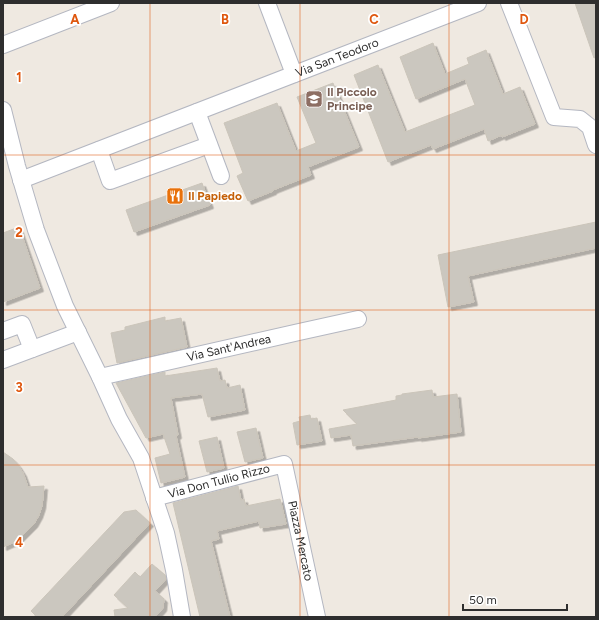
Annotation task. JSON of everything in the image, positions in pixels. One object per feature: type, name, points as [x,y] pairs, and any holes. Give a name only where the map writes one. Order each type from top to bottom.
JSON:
[{"type":"street","points":[[3,45],[111,3]]},
{"type":"street","points":[[267,3],[294,74]]},
{"type":"street","name":"Via San Teodoro","points":[[14,172],[99,150],[478,3]]},
{"type":"street","points":[[509,3],[554,117],[580,119],[593,126],[596,145]]},
{"type":"street","points":[[3,110],[14,172],[65,306],[119,419],[141,458],[166,533],[182,617]]},
{"type":"street","points":[[197,112],[221,176]]},
{"type":"street","points":[[99,150],[110,181],[209,145]]},
{"type":"street","name":"Via Sant'Andrea","points":[[100,377],[358,319]]},
{"type":"street","points":[[3,331],[22,324],[32,349]]},
{"type":"street","points":[[3,360],[78,332]]},
{"type":"street","name":"Via Don Tullio Rizzo","points":[[154,498],[284,464]]},
{"type":"street","name":"Piazza Mercato","points":[[284,464],[317,617]]},
{"type":"building","points":[[575,3],[596,3],[596,57],[594,58]]},
{"type":"building","points":[[433,43],[445,74],[469,64],[467,58],[486,50],[503,94],[520,87],[535,124],[488,141],[484,129],[433,149],[431,145],[388,162],[354,75],[378,65],[405,132],[475,105],[465,79],[416,99],[400,57]]},
{"type":"building","points":[[333,83],[359,147],[308,167],[311,175],[248,201],[237,176],[243,173],[224,123],[277,103],[296,151],[316,143],[297,97]]},
{"type":"building","points":[[202,183],[210,205],[134,232],[126,210]]},
{"type":"building","points":[[596,222],[596,248],[468,276],[474,302],[448,307],[438,255]]},
{"type":"building","points":[[19,227],[40,288],[3,302],[3,233]]},
{"type":"building","points":[[165,317],[165,321],[181,318],[187,347],[117,363],[111,333],[125,330],[125,327]]},
{"type":"building","points":[[217,368],[220,381],[225,380],[227,388],[240,385],[245,410],[208,417],[202,394],[171,398],[178,435],[176,436],[185,477],[161,483],[155,458],[170,454],[163,434],[146,438],[116,383],[165,372],[165,376]]},
{"type":"building","points":[[432,390],[433,397],[457,394],[461,432],[353,446],[351,435],[331,438],[329,429],[357,424],[343,410],[396,400],[396,396],[402,394]]},
{"type":"building","points":[[310,415],[311,419],[317,418],[322,441],[297,445],[293,423],[300,421],[299,417]]},
{"type":"building","points":[[256,428],[263,458],[245,462],[237,432]]},
{"type":"building","points":[[217,437],[224,468],[207,472],[199,441]]},
{"type":"building","points":[[3,452],[13,459],[18,465],[23,473],[28,487],[44,486],[42,506],[34,524],[20,538],[3,547]]},
{"type":"building","points":[[238,486],[241,500],[244,499],[246,506],[280,499],[286,524],[260,528],[259,521],[217,531],[219,539],[211,541],[230,617],[200,617],[173,503]]},
{"type":"building","points":[[136,510],[150,523],[62,617],[37,617],[31,611],[124,512]]},
{"type":"building","points":[[152,564],[165,575],[166,579],[155,591],[164,599],[163,608],[155,617],[115,617],[114,610],[128,608],[114,595],[135,572],[140,577]]},
{"type":"place","name":"Il Piccolo Principe","points":[[314,99]]},
{"type":"place","name":"Il Papiedo","points":[[175,196]]}]
